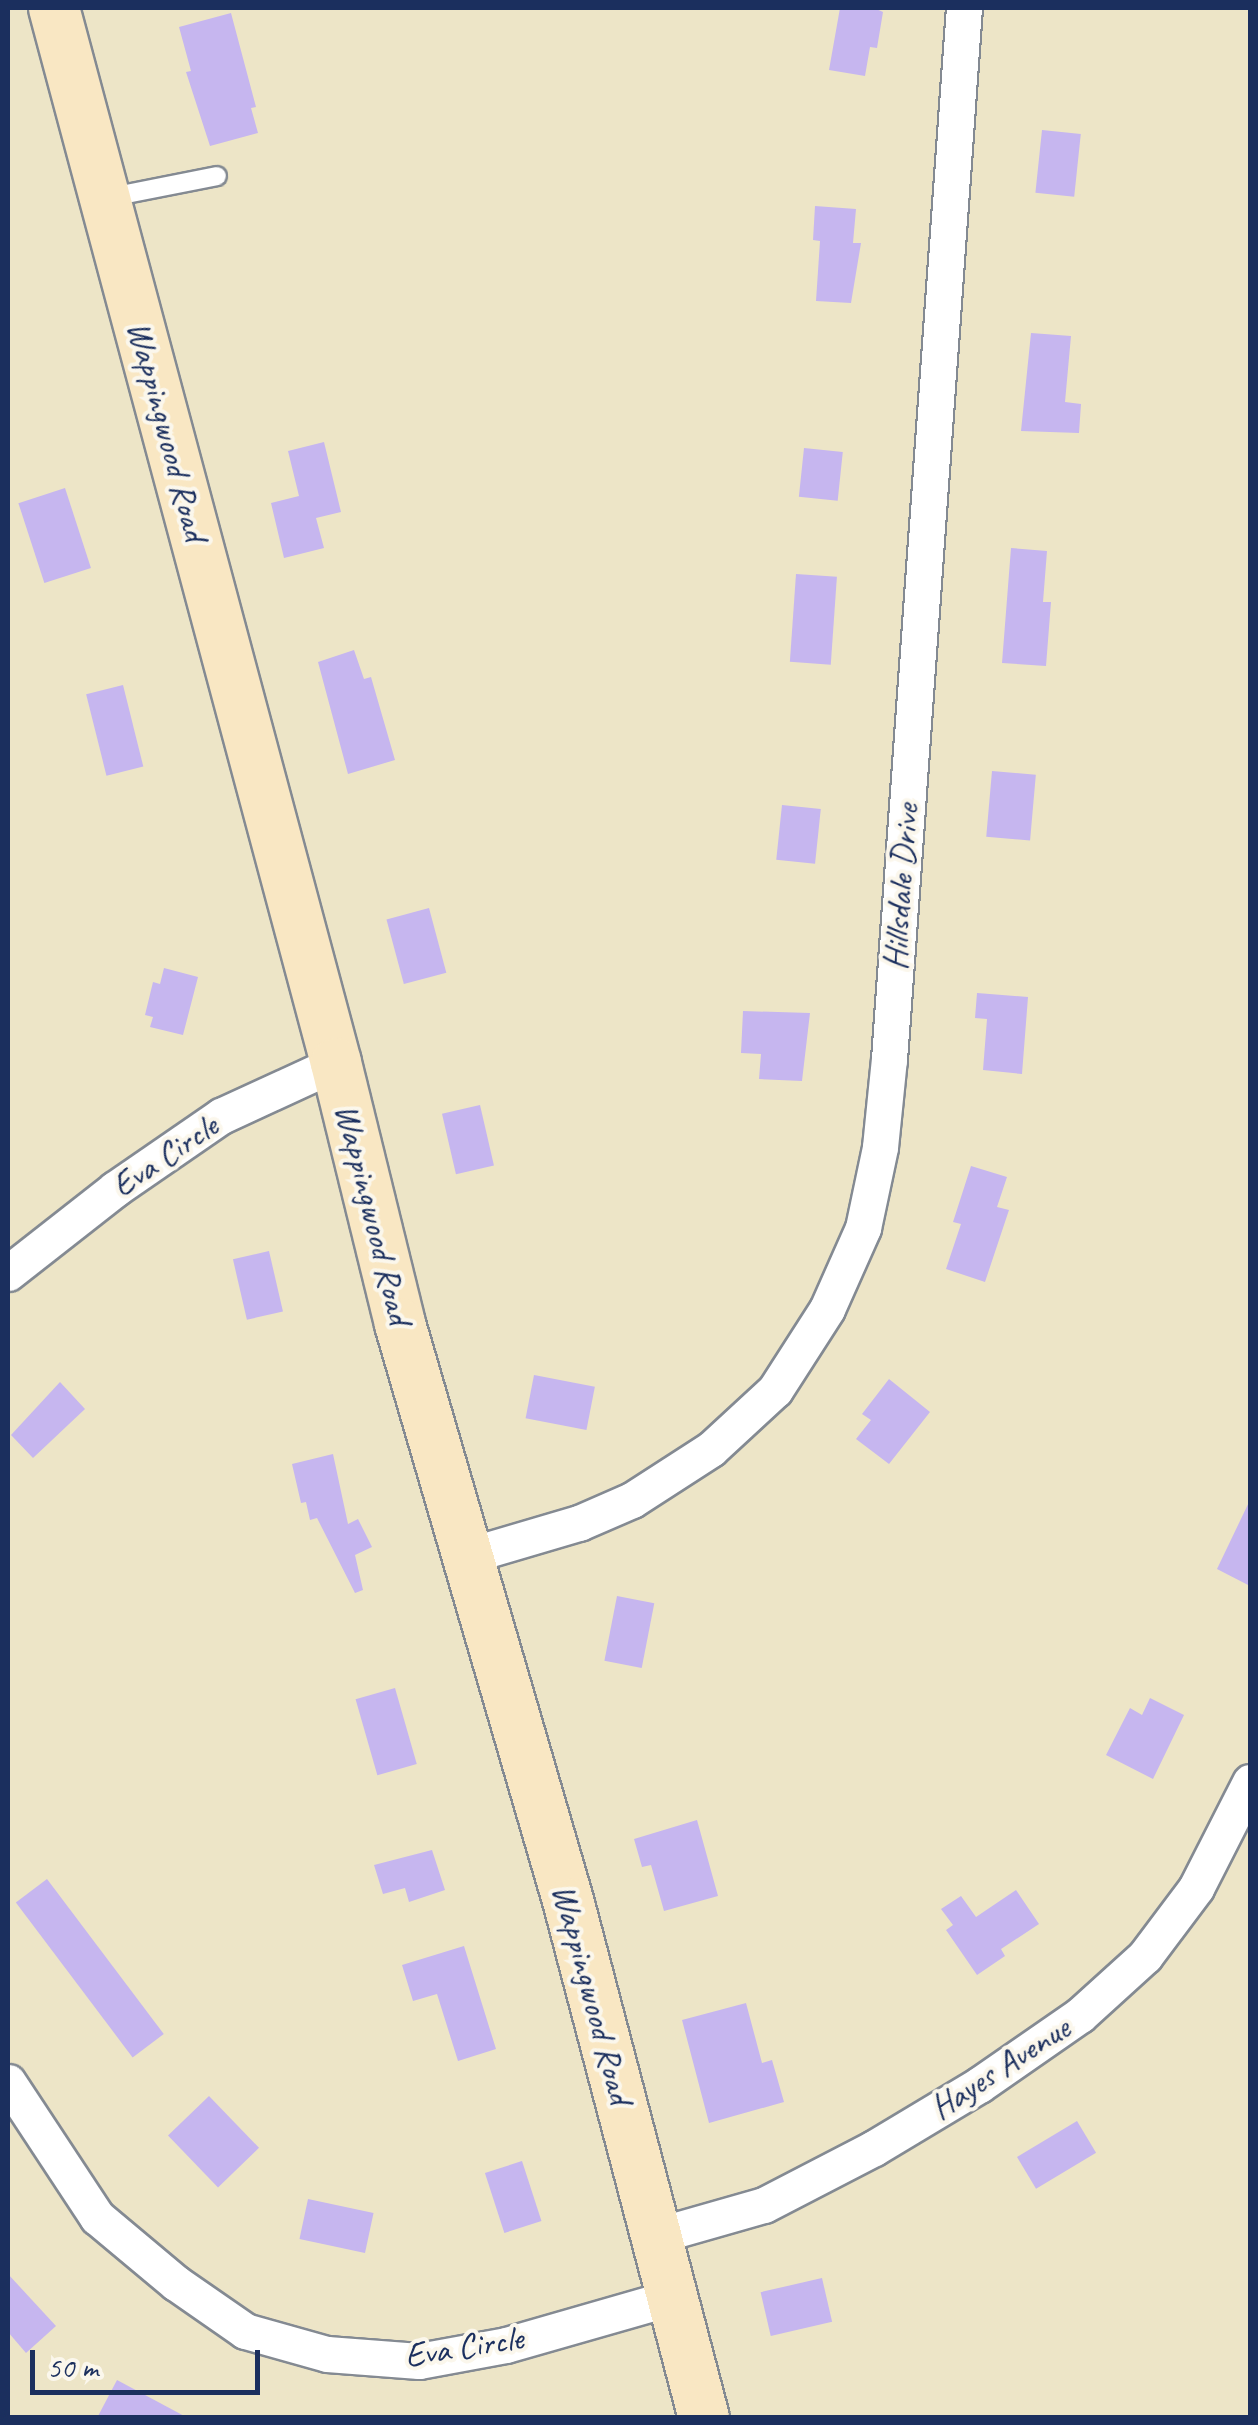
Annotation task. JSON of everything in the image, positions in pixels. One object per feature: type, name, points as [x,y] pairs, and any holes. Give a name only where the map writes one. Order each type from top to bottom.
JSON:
[{"type":"main road","name":"Wappingwood Road","points":[[54,8],[336,1062],[400,1324],[564,1886],[704,2418]]},
{"type":"street","name":"Hillsdale Drive","points":[[470,1555],[597,1516],[632,1500],[711,1449],[776,1390],[827,1310],[863,1228],[880,1147],[888,1058],[964,8]]},
{"type":"street","name":"Eva Circle","points":[[8,1273],[115,1189],[221,1116],[336,1062]]},
{"type":"street","name":"Hayes Avenue","points":[[654,2236],[764,2206],[919,2121],[1080,2015],[1145,1956],[1196,1888],[1250,1782]]},
{"type":"street","name":"Eva Circle","points":[[8,2082],[97,2217],[176,2283],[245,2331],[327,2354],[419,2360],[506,2344],[670,2298]]},
{"type":"lane","points":[[105,198],[217,176]]},
{"type":"building","points":[[840,8],[874,8],[883,12],[877,48],[870,47],[865,76],[829,70]]},
{"type":"building","points":[[231,13],[256,107],[251,108],[258,133],[210,146],[186,72],[191,71],[179,27]]},
{"type":"building","points":[[1042,130],[1081,134],[1074,197],[1035,193]]},
{"type":"building","points":[[815,206],[856,209],[853,243],[861,243],[851,303],[816,301],[820,241],[813,240]]},
{"type":"building","points":[[1031,333],[1071,336],[1065,402],[1081,404],[1079,433],[1021,431]]},
{"type":"building","points":[[324,442],[341,512],[316,518],[324,548],[284,558],[271,503],[299,496],[288,451]]},
{"type":"building","points":[[804,448],[843,452],[838,501],[799,497]]},
{"type":"building","points":[[65,488],[91,568],[44,583],[18,503]]},
{"type":"building","points":[[1011,548],[1047,551],[1043,602],[1051,602],[1046,666],[1002,663]]},
{"type":"building","points":[[796,574],[837,577],[831,665],[790,662]]},
{"type":"building","points":[[354,650],[364,679],[371,677],[395,760],[348,774],[318,662]]},
{"type":"building","points":[[123,685],[143,767],[106,776],[86,694]]},
{"type":"building","points":[[992,771],[1036,775],[1030,841],[986,837]]},
{"type":"building","points":[[782,805],[821,809],[815,864],[776,860]]},
{"type":"building","points":[[429,908],[446,973],[404,984],[386,919]]},
{"type":"building","points":[[164,968],[198,977],[183,1035],[150,1027],[153,1017],[145,1015],[153,982],[160,984]]},
{"type":"building","points":[[977,993],[1028,997],[1022,1074],[983,1070],[987,1019],[975,1018]]},
{"type":"building","points":[[743,1011],[810,1013],[802,1081],[759,1079],[761,1054],[741,1053]]},
{"type":"building","points":[[480,1105],[494,1165],[456,1174],[442,1114]]},
{"type":"building","points":[[971,1166],[1007,1177],[997,1207],[1009,1210],[985,1282],[946,1269],[961,1224],[953,1222]]},
{"type":"building","points":[[269,1251],[283,1311],[247,1320],[233,1259]]},
{"type":"building","points":[[534,1375],[595,1387],[586,1430],[526,1418]]},
{"type":"building","points":[[889,1379],[930,1412],[889,1464],[856,1439],[871,1420],[862,1414]]},
{"type":"building","points":[[60,1382],[85,1409],[33,1458],[11,1435]]},
{"type":"building","points":[[333,1454],[348,1524],[358,1519],[372,1547],[355,1555],[363,1590],[355,1593],[317,1518],[310,1520],[306,1502],[301,1503],[292,1464]]},
{"type":"building","points":[[1250,1500],[1250,1586],[1217,1569]]},
{"type":"building","points":[[617,1596],[654,1603],[642,1668],[604,1661]]},
{"type":"building","points":[[395,1688],[417,1764],[377,1775],[356,1699]]},
{"type":"building","points":[[1150,1698],[1184,1715],[1153,1779],[1106,1755],[1130,1708],[1142,1715]]},
{"type":"building","points":[[697,1820],[718,1896],[664,1911],[651,1865],[642,1867],[634,1839]]},
{"type":"building","points":[[432,1850],[445,1890],[409,1902],[405,1888],[383,1894],[374,1865]]},
{"type":"building","points":[[47,1879],[164,2034],[133,2057],[16,1902]]},
{"type":"building","points":[[1016,1890],[1039,1924],[1001,1949],[1005,1956],[977,1975],[946,1930],[953,1925],[941,1909],[961,1896],[976,1917]]},
{"type":"building","points":[[464,1946],[496,2049],[458,2061],[437,1994],[413,2001],[402,1965]]},
{"type":"building","points":[[746,2003],[762,2063],[772,2060],[784,2102],[709,2123],[682,2020]]},
{"type":"building","points":[[209,2096],[259,2148],[218,2187],[168,2136]]},
{"type":"building","points":[[1077,2121],[1096,2153],[1036,2189],[1017,2157]]},
{"type":"building","points":[[522,2161],[541,2221],[504,2233],[485,2173]]},
{"type":"building","points":[[308,2199],[374,2213],[365,2253],[299,2239]]},
{"type":"building","points":[[8,2274],[56,2326],[26,2353],[8,2332]]},
{"type":"building","points":[[822,2278],[832,2322],[771,2336],[761,2292]]},
{"type":"building","points":[[117,2380],[188,2418],[97,2418]]}]
